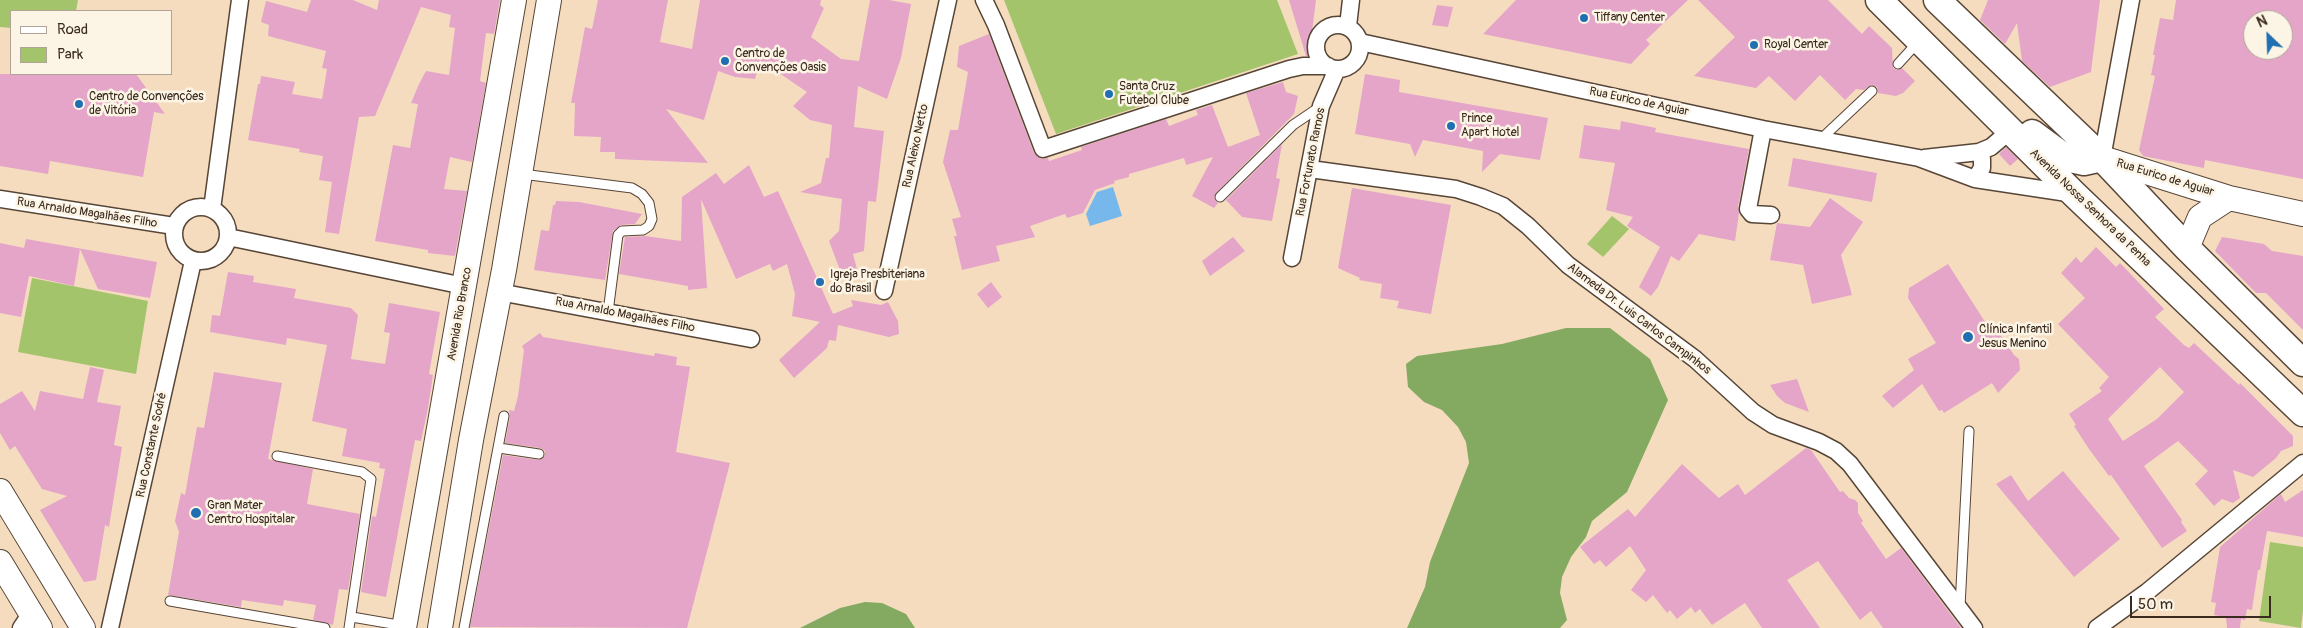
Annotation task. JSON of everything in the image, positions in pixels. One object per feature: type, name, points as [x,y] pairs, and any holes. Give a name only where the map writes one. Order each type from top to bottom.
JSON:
[{"type":"main road","name":"Avenida Nossa Senhora da Penha","points":[[1880,0],[2074,194],[2303,413]]},
{"type":"main road","points":[[1937,0],[2102,158],[2187,248],[2303,363]]},
{"type":"main road","points":[[1955,75],[2066,158],[2084,162],[2102,158]]},
{"type":"street","points":[[212,209],[240,0]]},
{"type":"street","name":"Avenida Rio Branco","points":[[404,627],[514,0]]},
{"type":"street","points":[[440,628],[471,440],[520,174],[549,0]]},
{"type":"street","name":"Rua Aleixo Netto","points":[[884,292],[948,0]]},
{"type":"street","points":[[984,0],[996,24],[1044,149],[1289,69],[1303,66],[1332,67],[1352,64],[1358,58],[1360,42],[1356,33],[1348,26],[1339,24],[1329,26],[1321,32],[1316,41],[1316,50],[1320,60],[1332,67]]},
{"type":"street","points":[[1348,26],[1351,0]]},
{"type":"street","points":[[2102,158],[2132,0]]},
{"type":"street","name":"Rua Eurico de Aguiar","points":[[1360,42],[1762,129],[1919,158],[1975,179],[2074,194]]},
{"type":"street","name":"Rua Fortunato Ramos","points":[[1292,258],[1322,106],[1332,67]]},
{"type":"street","points":[[1762,129],[1748,208],[1752,214],[1771,215]]},
{"type":"street","name":"Rua Eurico de Aguiar","points":[[1919,158],[1979,152],[1991,147],[2011,130]]},
{"type":"street","points":[[1975,179],[1982,168],[1982,159],[1979,152]]},
{"type":"street","name":"Rua Eurico de Aguiar","points":[[2102,158],[2229,198],[2303,214]]},
{"type":"street","name":"Alameda Dr. Luis Carlos Campinhos","points":[[1310,169],[1456,189],[1503,206],[1528,226],[1568,265],[1695,359],[1753,412],[1773,425],[1819,442],[1836,451],[1850,464],[1974,628]]},
{"type":"street","name":"Rua Eurico de Aguiar","points":[[2187,248],[2200,216],[2229,198]]},
{"type":"street","name":"Rua Arnaldo Magalhães Filho","points":[[0,199],[174,226]]},
{"type":"street","points":[[200,206],[212,209],[225,220],[228,237],[225,247],[212,260],[193,261],[185,257],[174,244],[174,226],[180,216],[189,209],[200,206]]},
{"type":"street","points":[[228,237],[464,286]]},
{"type":"street","name":"Rua Constante Sodré","points":[[115,627],[193,261]]},
{"type":"street","name":"Rua Arnaldo Magalhães Filho","points":[[499,292],[751,339]]},
{"type":"street","points":[[2097,628],[2147,592],[2303,462]]},
{"type":"street","points":[[0,491],[83,628]]},
{"type":"street","points":[[0,562],[31,623]]},
{"type":"lane","points":[[1898,64],[1919,41]]},
{"type":"lane","points":[[1820,140],[1872,91]]},
{"type":"lane","points":[[1220,197],[1293,125],[1322,106]]},
{"type":"lane","points":[[520,174],[632,188],[642,194],[649,203],[652,220],[649,226],[643,230],[622,231],[618,235],[608,312]]},
{"type":"lane","points":[[464,628],[504,416]]},
{"type":"lane","points":[[1960,610],[1970,431]]},
{"type":"lane","points":[[499,448],[539,454]]},
{"type":"lane","points":[[277,456],[362,472],[371,479],[350,628]]},
{"type":"lane","points":[[170,601],[326,628]]},
{"type":"lane","points":[[352,617],[404,627]]},
{"type":"green space","points":[[0,0],[78,0],[76,10],[10,10],[10,28],[0,27]]},
{"type":"green space","name":"Santa Cruz Futebol Clube","points":[[1004,0],[1277,0],[1298,54],[1056,134]]},
{"type":"green space","points":[[1612,216],[1629,229],[1603,257],[1587,244]]},
{"type":"green space","points":[[32,278],[148,301],[136,374],[18,352]]},
{"type":"green space","points":[[1566,328],[1610,328],[1650,359],[1668,400],[1627,492],[1592,521],[1586,537],[1571,557],[1562,577],[1560,593],[1567,620],[1560,628],[1407,628],[1425,587],[1430,562],[1469,463],[1466,442],[1458,427],[1442,410],[1424,402],[1408,387],[1406,364],[1417,356],[1502,344]]},
{"type":"green space","points":[[2270,542],[2303,547],[2303,610],[2301,628],[2259,621]]},
{"type":"green space","points":[[865,602],[882,603],[906,614],[915,628],[800,628],[840,608]]},
{"type":"water","points":[[1113,187],[1122,216],[1090,226],[1086,214],[1097,192]]},
{"type":"building","points":[[311,0],[353,0],[377,10],[379,0],[500,0],[494,34],[486,33],[480,81],[486,83],[472,162],[450,157],[444,189],[467,191],[455,256],[428,253],[428,250],[375,241],[393,145],[410,148],[418,104],[411,103],[419,84],[426,71],[449,75],[455,28],[449,27],[451,15],[421,7],[375,116],[359,117],[339,234],[325,232],[332,182],[319,180],[323,156],[299,152],[300,149],[248,140],[261,76],[295,82],[292,94],[322,99],[327,69],[322,68],[326,51],[268,36],[269,25],[261,22],[266,1],[307,12]]},
{"type":"building","points":[[598,0],[668,0],[660,42],[692,49],[700,0],[821,0],[820,5],[824,8],[811,37],[841,59],[859,61],[870,0],[889,0],[911,4],[901,58],[887,99],[858,86],[854,127],[884,131],[876,202],[868,201],[864,251],[853,254],[858,273],[843,278],[829,241],[839,231],[842,199],[800,192],[821,183],[826,158],[829,158],[832,125],[810,120],[793,106],[807,92],[760,60],[755,79],[735,77],[718,71],[704,120],[666,109],[708,163],[615,159],[615,152],[600,152],[601,137],[574,136],[575,103],[571,103],[585,27],[592,29]]},
{"type":"building","points":[[1289,0],[1316,0],[1309,56],[1306,56]]},
{"type":"building","name":"Tiffany Center","points":[[1516,0],[1688,0],[1646,40],[1650,44],[1631,64],[1483,34]]},
{"type":"building","points":[[1698,0],[1828,0],[1862,34],[1869,26],[1892,48],[1893,68],[1897,70],[1902,68],[1915,81],[1903,93],[1896,96],[1878,93],[1877,87],[1871,85],[1864,90],[1856,89],[1845,100],[1820,75],[1795,101],[1769,76],[1756,88],[1694,76],[1735,37]]},
{"type":"building","points":[[1988,0],[2100,0],[2091,72],[2050,87],[2022,61],[2017,23],[2005,44],[1980,20]]},
{"type":"building","points":[[2176,0],[2303,0],[2303,179],[2205,160],[2204,168],[2143,156],[2139,150],[2155,76],[2151,75],[2160,18],[2173,20]]},
{"type":"building","points":[[1437,5],[1453,7],[1448,27],[1432,25]]},
{"type":"building","points":[[989,34],[1034,153],[1041,159],[1048,158],[1049,161],[1082,150],[1081,147],[1166,119],[1169,126],[1198,115],[1196,110],[1212,105],[1228,147],[1260,135],[1246,93],[1283,82],[1286,92],[1298,96],[1294,114],[1216,193],[1214,198],[1218,203],[1214,208],[1192,196],[1213,157],[1186,165],[1184,158],[1129,174],[1129,177],[1114,181],[1115,183],[1095,190],[1083,213],[1067,218],[1065,214],[1030,226],[1035,237],[996,246],[1000,261],[962,270],[954,236],[957,236],[952,219],[961,217],[943,162],[950,130],[958,130],[968,72],[957,67],[959,46]]},
{"type":"building","name":"Centro de Convenções de Vitória","points":[[0,74],[137,75],[165,114],[154,112],[143,177],[50,161],[48,174],[0,166]]},
{"type":"building","name":"Prince Apart Hotel","points":[[1365,74],[1400,80],[1399,92],[1548,118],[1540,160],[1500,154],[1482,172],[1483,151],[1423,140],[1415,157],[1410,144],[1355,134]]},
{"type":"building","points":[[1621,121],[1656,128],[1655,132],[1749,149],[1738,207],[1739,213],[1735,241],[1699,234],[1679,261],[1671,256],[1658,287],[1651,296],[1639,287],[1660,247],[1627,226],[1633,217],[1606,210],[1615,163],[1579,158],[1584,125],[1620,130]]},
{"type":"building","points":[[1282,144],[1276,178],[1280,179],[1272,221],[1242,217],[1226,200]]},
{"type":"building","points":[[2006,147],[2018,159],[2010,166],[1999,154]]},
{"type":"building","points":[[1793,158],[1877,173],[1872,202],[1788,186]]},
{"type":"building","points":[[749,165],[764,197],[778,191],[833,314],[853,306],[851,300],[881,305],[888,302],[898,321],[899,334],[889,337],[838,325],[836,341],[829,340],[827,348],[794,378],[779,360],[820,322],[792,316],[795,294],[787,264],[773,271],[770,264],[736,279],[701,199],[707,288],[688,290],[688,286],[619,274],[625,237],[645,236],[681,241],[682,197],[716,173],[724,184]]},
{"type":"building","points":[[1352,188],[1451,205],[1431,314],[1397,308],[1399,301],[1380,298],[1382,284],[1359,280],[1360,278],[1338,268]]},
{"type":"building","points":[[1830,198],[1863,222],[1841,255],[1852,295],[1812,304],[1803,265],[1770,260],[1777,223],[1810,227]]},
{"type":"building","points":[[556,201],[579,202],[642,214],[635,224],[621,225],[613,231],[605,280],[534,270],[541,230],[549,231],[553,205],[555,205]]},
{"type":"building","points":[[1233,237],[1245,251],[1210,276],[1202,261]]},
{"type":"building","points":[[2222,237],[2264,244],[2272,251],[2303,256],[2303,330],[2266,293],[2256,293],[2215,251]]},
{"type":"building","points":[[26,239],[157,262],[150,298],[98,289],[80,249],[74,286],[29,276],[21,317],[0,313],[0,243],[24,248]]},
{"type":"building","points":[[2096,247],[2116,267],[2120,263],[2164,309],[2155,317],[2184,345],[2189,348],[2194,343],[2239,385],[2240,383],[2293,436],[2293,446],[2281,451],[2276,458],[2253,477],[2233,470],[2240,498],[2233,503],[2222,499],[2214,506],[2195,484],[2208,471],[2178,441],[2144,466],[2182,520],[2181,522],[2187,531],[2162,548],[2111,475],[2109,476],[2089,449],[2074,426],[2076,425],[2069,414],[2102,391],[2099,388],[2109,377],[2058,324],[2085,298],[2061,273],[2076,257],[2081,263]],"holes":[[[2160,367],[2184,392],[2157,419],[2123,441],[2108,419]]]},
{"type":"building","name":"Clínica Infantil Jesus Menino","points":[[1948,264],[1987,325],[1992,322],[2014,355],[2019,359],[2020,370],[1998,393],[1992,383],[1944,413],[1942,410],[1939,411],[1922,384],[1893,408],[1882,396],[1914,370],[1908,359],[1936,343],[1908,298],[1909,288]]},
{"type":"building","points":[[228,272],[254,276],[253,282],[296,289],[294,298],[351,308],[358,315],[351,359],[385,364],[390,333],[384,332],[389,303],[440,312],[429,374],[433,375],[428,408],[421,441],[415,440],[386,597],[361,592],[372,516],[376,517],[385,469],[379,468],[380,463],[342,456],[347,429],[312,421],[327,345],[287,338],[286,345],[210,332],[212,315],[220,316]]},
{"type":"building","points":[[991,282],[1002,297],[988,308],[977,294]]},
{"type":"building","points":[[540,333],[543,337],[654,356],[655,353],[677,357],[676,365],[690,367],[676,452],[730,463],[687,628],[470,627],[503,455],[539,460],[545,455],[545,451],[540,448],[505,443],[510,417],[509,410],[514,411],[518,396],[524,350],[522,346]]},
{"type":"building","points":[[90,367],[104,370],[97,402],[121,406],[114,445],[122,447],[109,527],[105,525],[96,580],[84,582],[40,510],[67,496],[42,489],[15,446],[10,450],[0,433],[0,404],[22,391],[35,411],[40,391],[83,399]]},
{"type":"building","points":[[214,372],[282,383],[268,459],[313,469],[307,504],[360,514],[348,590],[339,589],[333,625],[313,620],[316,605],[284,600],[283,606],[242,600],[241,607],[168,595],[179,532],[175,521],[181,493],[185,495],[197,427],[204,428]]},
{"type":"building","points":[[1797,379],[1809,412],[1785,403],[1777,396],[1770,385]]},
{"type":"building","points":[[1806,448],[1811,450],[1840,492],[1843,491],[1849,498],[1858,503],[1858,513],[1863,521],[1861,523],[1886,559],[1901,548],[1961,628],[1883,628],[1871,611],[1860,620],[1818,561],[1787,580],[1820,628],[1762,628],[1745,603],[1712,625],[1700,609],[1695,613],[1691,607],[1677,619],[1670,610],[1667,613],[1653,595],[1646,602],[1631,590],[1646,570],[1630,546],[1606,567],[1600,560],[1594,564],[1580,547],[1628,509],[1635,517],[1682,464],[1719,498],[1738,484],[1745,495]]},
{"type":"building","points":[[2063,471],[2120,539],[2074,577],[1996,484],[2011,475],[2028,501]]},
{"type":"building","points":[[2303,490],[2303,537],[2267,531],[2260,570],[2258,570],[2252,610],[2247,609],[2245,620],[2241,619],[2240,628],[2227,628],[2226,617],[2214,615],[2216,603],[2211,602],[2220,547],[2281,494],[2285,502]]},
{"type":"place","name":"Tiffany Center","points":[[1584,18]]},
{"type":"place","name":"Royal Center","points":[[1754,45]]},
{"type":"place","name":"Centro de Convenções Oasis","points":[[725,61]]},
{"type":"place","name":"Santa Cruz Futebol Clube","points":[[1109,94]]},
{"type":"place","name":"Centro de Convenções de Vitória","points":[[79,104]]},
{"type":"place","name":"Prince Apart Hotel","points":[[1451,126]]},
{"type":"place","name":"Igreja Presbiteriana do Brasil","points":[[820,282]]},
{"type":"place","name":"Clínica Infantil Jesus Menino","points":[[1968,337]]},
{"type":"place","name":"Gran Mater Centro Hospitalar","points":[[196,513]]}]
